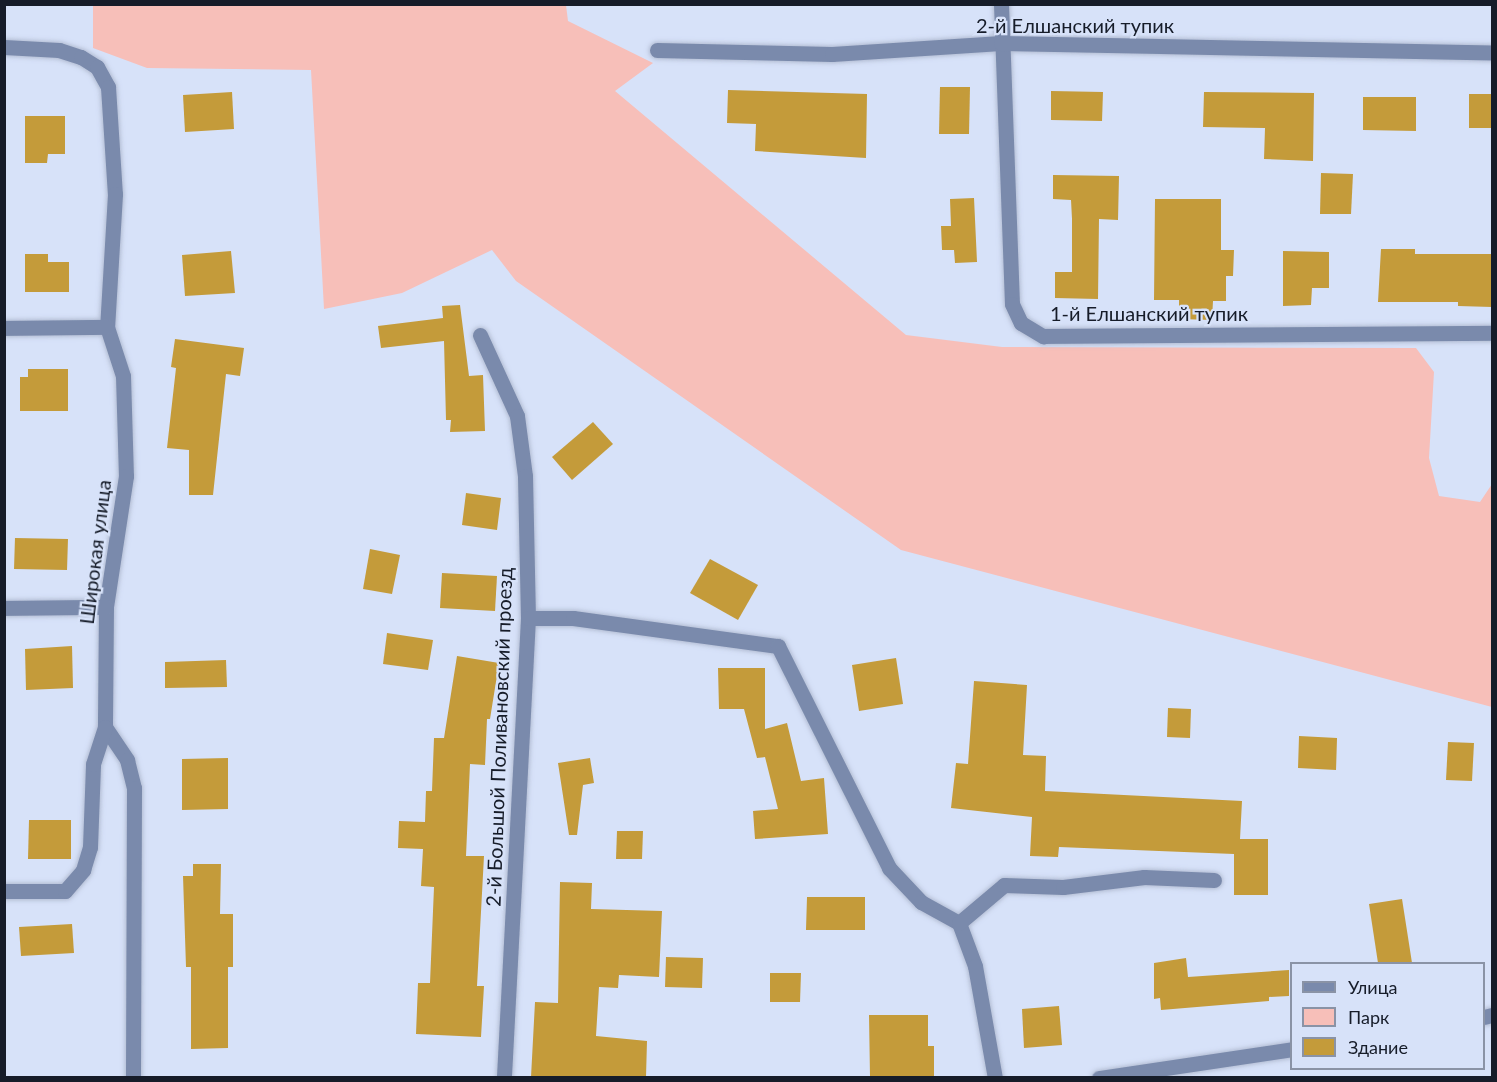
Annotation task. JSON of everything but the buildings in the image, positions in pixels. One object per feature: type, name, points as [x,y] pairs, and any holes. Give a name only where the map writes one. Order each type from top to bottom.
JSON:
[{"type":"street","name":"1-й Елшанский тупик","points":[[1001,4],[1012,304],[1021,323],[1043,336],[1492,333]]},
{"type":"street","name":"2-й Елшанский тупик","points":[[657,50],[832,54],[1001,43],[1492,52]]},
{"type":"street","name":"Широкая улица","points":[[4,47],[58,50],[90,60],[97,67],[108,87],[115,194],[108,327],[123,376],[126,476],[106,607],[105,727],[93,764],[90,847],[83,870],[64,891],[4,891]]},
{"type":"street","points":[[4,328],[108,327]]},
{"type":"street","name":"2-й Большой Поливановский проезд","points":[[480,334],[517,416],[525,476],[528,618],[504,1077]]},
{"type":"street","points":[[4,608],[106,607]]},
{"type":"street","points":[[528,618],[573,618],[778,646],[889,868],[921,902],[959,923],[975,966],[995,1077]]},
{"type":"street","points":[[105,727],[127,760],[134,788],[133,1077]]},
{"type":"street","points":[[959,923],[1004,885],[1063,887],[1144,877],[1214,880]]},
{"type":"street","points":[[1099,1077],[1290,1049]]},
{"type":"green space","points":[[93,5],[566,5],[568,21],[653,63],[615,91],[906,335],[1002,347],[1416,348],[1434,372],[1429,458],[1439,496],[1480,502],[1492,484],[1492,707],[901,550],[516,281],[492,250],[402,293],[324,309],[311,70],[147,68],[93,48]]}]
